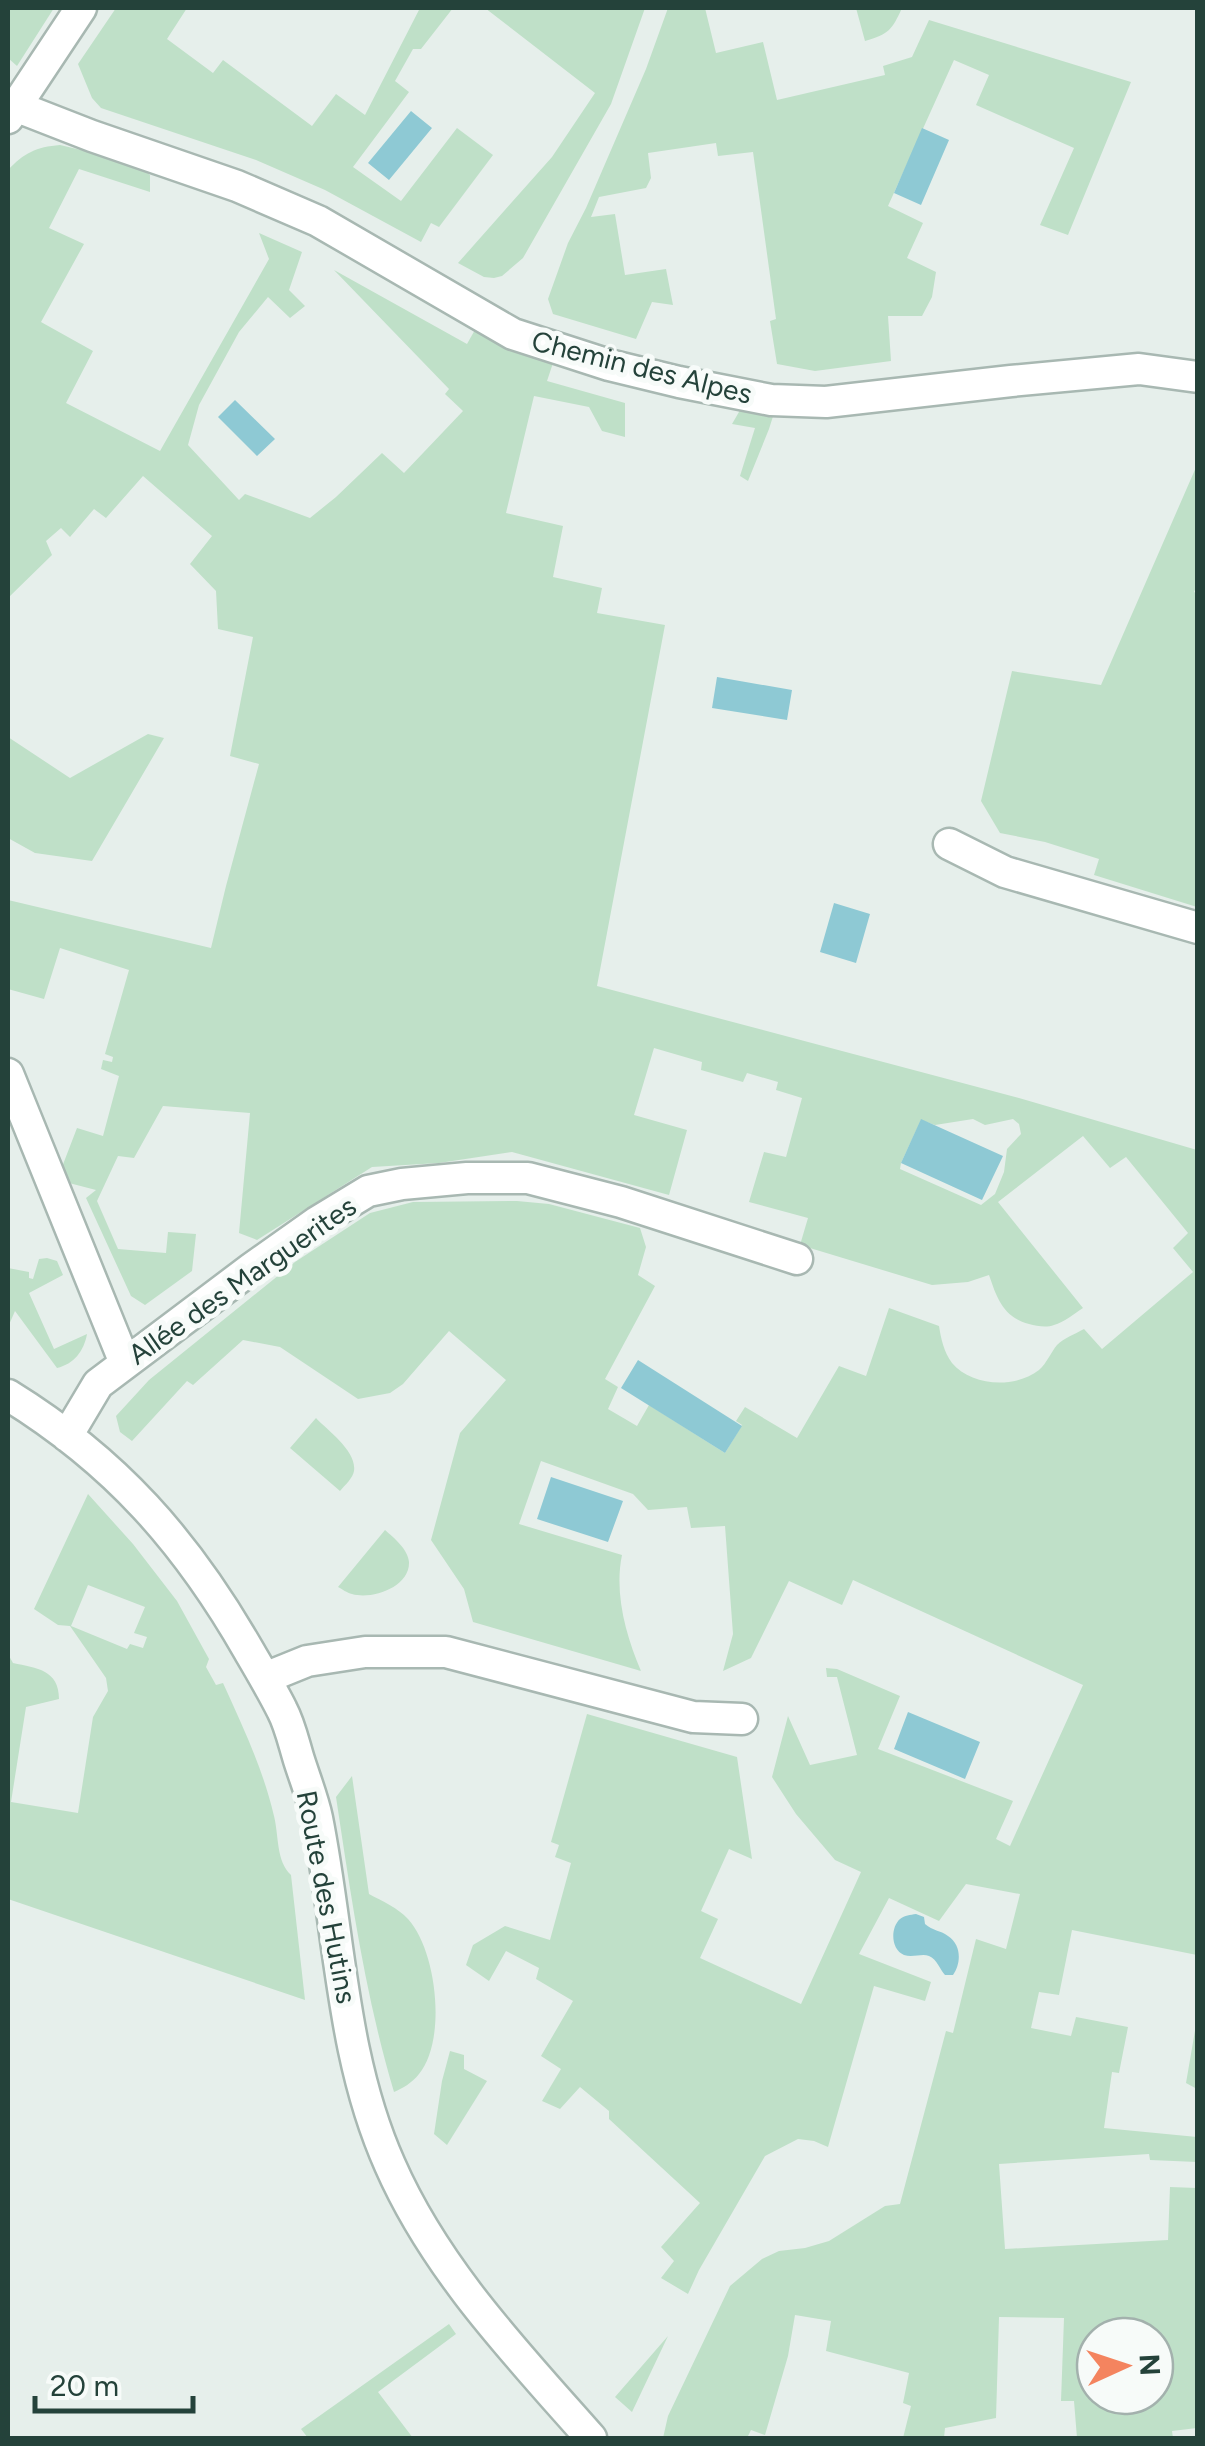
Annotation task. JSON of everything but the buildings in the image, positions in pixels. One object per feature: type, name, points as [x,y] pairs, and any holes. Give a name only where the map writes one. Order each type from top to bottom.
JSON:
[{"type":"street","points":[[11,112],[81,8]]},
{"type":"street","name":"Chemin des Alpes","points":[[11,112],[237,186],[318,221],[512,334],[679,382],[770,400],[826,402],[1139,369],[1198,376]]},
{"type":"street","points":[[949,844],[1005,872],[1198,928]]},
{"type":"street","points":[[8,1074],[125,1364]]},
{"type":"street","name":"Allée des Marguerites","points":[[67,1436],[98,1384],[317,1222],[368,1191],[467,1178],[528,1178],[621,1202],[797,1260]]},
{"type":"street","name":"Route des Hutins","points":[[8,1394],[118,1479],[177,1541],[219,1600],[284,1713],[316,1815],[363,2094],[390,2166],[451,2270],[499,2334],[592,2438]]},
{"type":"street","points":[[264,1678],[306,1661],[365,1652],[446,1652],[694,1717],[742,1719]]},
{"type":"green space","points":[[8,8],[54,8],[17,66],[8,58]]},
{"type":"green space","points":[[116,8],[187,8],[167,39],[213,73],[223,60],[312,126],[336,94],[365,115],[420,8],[453,8],[421,49],[413,49],[395,81],[409,92],[353,167],[401,201],[457,128],[493,155],[439,227],[431,223],[421,242],[325,190],[256,160],[101,108],[92,98],[78,64]]},
{"type":"green space","points":[[485,8],[645,8],[611,104],[523,258],[494,278],[458,263],[552,157],[595,93]]},
{"type":"green space","points":[[668,8],[705,8],[716,53],[763,42],[777,100],[885,75],[883,66],[912,57],[929,20],[1131,82],[1068,235],[1040,225],[1074,148],[976,105],[989,75],[954,60],[888,206],[923,223],[907,258],[936,272],[932,297],[922,316],[888,316],[891,361],[815,371],[777,364],[770,321],[776,319],[753,152],[718,156],[716,143],[648,153],[651,178],[646,188],[599,197],[591,217],[615,214],[625,275],[666,269],[673,305],[652,302],[636,339],[553,314],[548,299],[568,243],[646,69]]},
{"type":"green space","points":[[856,8],[902,8],[889,30],[865,41]]},
{"type":"green space","points":[[60,145],[136,163],[150,175],[150,192],[79,169],[49,228],[84,244],[41,322],[93,351],[66,403],[160,451],[269,259],[259,233],[302,252],[289,290],[305,306],[290,318],[268,297],[239,332],[199,405],[188,445],[239,500],[245,494],[310,518],[382,453],[404,473],[463,411],[445,394],[449,389],[334,270],[467,344],[476,328],[553,363],[547,381],[625,403],[625,437],[602,431],[589,407],[534,396],[506,513],[563,526],[553,577],[602,588],[597,613],[665,625],[597,986],[1019,1098],[1197,1150],[1197,1955],[1072,1930],[1059,1995],[1039,1992],[1031,2028],[1071,2036],[1076,2017],[1128,2027],[1119,2073],[1112,2072],[1104,2128],[1197,2137],[1197,2162],[1150,2160],[1149,2154],[999,2164],[1005,2249],[1168,2240],[1170,2187],[1197,2188],[1197,2428],[1172,2431],[1173,2438],[1077,2438],[1075,2416],[1175,2416],[1175,2316],[1075,2316],[1075,2413],[1074,2401],[1061,2401],[1064,2318],[999,2317],[996,2418],[945,2428],[944,2438],[903,2438],[911,2406],[903,2403],[909,2373],[826,2351],[831,2321],[795,2315],[788,2356],[765,2435],[751,2430],[747,2438],[663,2438],[668,2416],[730,2286],[762,2259],[779,2251],[829,2241],[885,2206],[900,2204],[946,2031],[953,2033],[976,1939],[1006,1949],[1020,1894],[966,1884],[939,1921],[889,1898],[859,1954],[931,1982],[925,2001],[874,1986],[828,2147],[798,2139],[765,2156],[688,2294],[661,2278],[674,2261],[661,2247],[700,2203],[580,2087],[560,2109],[542,2101],[561,2069],[541,2056],[573,2001],[536,1979],[539,1968],[506,1951],[489,1981],[466,1965],[473,1945],[505,1926],[550,1940],[571,1863],[555,1857],[559,1845],[551,1842],[587,1714],[737,1757],[752,1859],[729,1849],[701,1911],[718,1919],[700,1958],[801,2004],[861,1872],[835,1860],[796,1814],[772,1777],[788,1716],[810,1765],[857,1755],[837,1677],[827,1677],[826,1668],[900,1696],[878,1749],[1013,1801],[996,1839],[1010,1846],[1083,1685],[853,1580],[842,1605],[789,1581],[751,1658],[723,1671],[733,1634],[725,1526],[691,1528],[687,1507],[648,1510],[633,1494],[541,1461],[519,1524],[622,1555],[619,1584],[623,1614],[641,1671],[473,1622],[464,1589],[431,1540],[460,1433],[506,1380],[449,1331],[403,1384],[390,1393],[358,1399],[280,1347],[243,1340],[193,1385],[187,1381],[132,1441],[120,1432],[116,1416],[149,1380],[295,1262],[370,1213],[413,1202],[549,1204],[640,1228],[646,1247],[638,1275],[655,1286],[605,1379],[618,1387],[608,1409],[637,1426],[649,1405],[725,1453],[742,1425],[736,1421],[745,1407],[797,1438],[839,1366],[866,1376],[889,1308],[939,1326],[952,1363],[960,1371],[982,1380],[1006,1382],[1029,1376],[1042,1367],[1060,1343],[1084,1329],[1102,1349],[1193,1272],[1173,1248],[1188,1233],[1126,1157],[1110,1168],[1083,1136],[998,1202],[1083,1308],[1058,1324],[1038,1326],[1013,1317],[998,1299],[989,1275],[968,1282],[932,1285],[800,1245],[808,1218],[749,1202],[764,1152],[786,1157],[802,1098],[776,1090],[778,1082],[747,1073],[743,1082],[701,1070],[702,1062],[654,1048],[634,1115],[687,1130],[669,1195],[512,1152],[439,1163],[372,1167],[257,1240],[239,1233],[250,1113],[163,1106],[134,1158],[118,1156],[97,1201],[118,1249],[166,1253],[168,1232],[196,1234],[192,1271],[145,1305],[131,1296],[86,1198],[96,1190],[69,1183],[62,1167],[77,1128],[103,1136],[119,1076],[101,1069],[103,1060],[112,1062],[113,1057],[105,1054],[129,970],[60,948],[44,999],[8,989],[8,900],[211,948],[259,764],[230,756],[253,637],[218,629],[216,591],[190,564],[212,536],[143,476],[106,518],[94,509],[70,537],[61,528],[46,541],[52,555],[8,598],[8,170],[31,152]],"holes":[[[973,1119],[985,1125],[1013,1119],[1021,1134],[1007,1149],[1004,1172],[995,1194],[981,1205],[900,1169],[921,1120],[935,1125]]]},
{"type":"green space","points":[[743,405],[775,410],[748,481],[740,476],[755,428],[732,424]]},
{"type":"green space","points":[[1197,465],[1197,907],[1094,875],[1099,859],[1000,833],[981,801],[1012,671],[1101,685]]},
{"type":"green space","points":[[148,734],[164,738],[92,861],[35,853],[8,838],[8,737],[70,778]]},
{"type":"green space","points":[[39,1259],[57,1261],[63,1275],[29,1293],[54,1349],[87,1334],[77,1356],[57,1368],[15,1311],[8,1327],[8,1268],[29,1272],[33,1279]]},
{"type":"green space","points":[[316,1418],[346,1449],[354,1464],[352,1476],[340,1491],[290,1448]]},
{"type":"green space","points":[[88,1494],[177,1601],[209,1659],[206,1667],[216,1685],[223,1683],[245,1732],[269,1799],[280,1855],[291,1875],[305,2000],[8,1899],[8,1654],[13,1663],[51,1676],[59,1699],[26,1707],[11,1802],[78,1813],[93,1717],[108,1691],[106,1678],[70,1626],[58,1625],[34,1609]],"holes":[[[88,1585],[145,1607],[134,1633],[147,1637],[143,1648],[130,1644],[127,1649],[71,1626]]]},
{"type":"green space","points":[[385,1530],[408,1557],[408,1571],[403,1578],[388,1590],[369,1595],[352,1594],[338,1587]]},
{"type":"green space","points":[[352,1776],[369,1894],[408,1919],[418,1933],[432,1973],[435,2018],[428,2059],[413,2080],[394,2092],[367,1982],[336,1797]]},
{"type":"green space","points":[[1197,2019],[1198,2089],[1186,2083]]},
{"type":"green space","points":[[450,2051],[464,2055],[464,2069],[487,2081],[447,2145],[434,2134]]},
{"type":"green space","points":[[449,2324],[456,2334],[378,2392],[413,2438],[308,2438],[301,2429]]},
{"type":"green space","points":[[668,2336],[632,2412],[615,2397]]},
{"type":"water","points":[[411,111],[432,128],[389,180],[368,163]]},
{"type":"water","points":[[922,128],[949,140],[921,205],[894,193]]},
{"type":"water","points":[[235,400],[275,439],[257,456],[218,417]]},
{"type":"water","points":[[717,677],[792,690],[787,720],[712,708]]},
{"type":"water","points":[[834,903],[870,914],[856,963],[820,952]]},
{"type":"water","points":[[921,1119],[1003,1156],[982,1200],[901,1163]]},
{"type":"water","points":[[638,1360],[742,1426],[725,1453],[621,1388]]},
{"type":"water","points":[[551,1477],[623,1501],[608,1542],[537,1519]]},
{"type":"water","points":[[908,1712],[980,1742],[965,1779],[894,1749]]},
{"type":"water","points":[[916,1914],[956,1944],[959,1960],[953,1975],[945,1975],[929,1956],[907,1956],[896,1949],[893,1939],[897,1923]]}]
